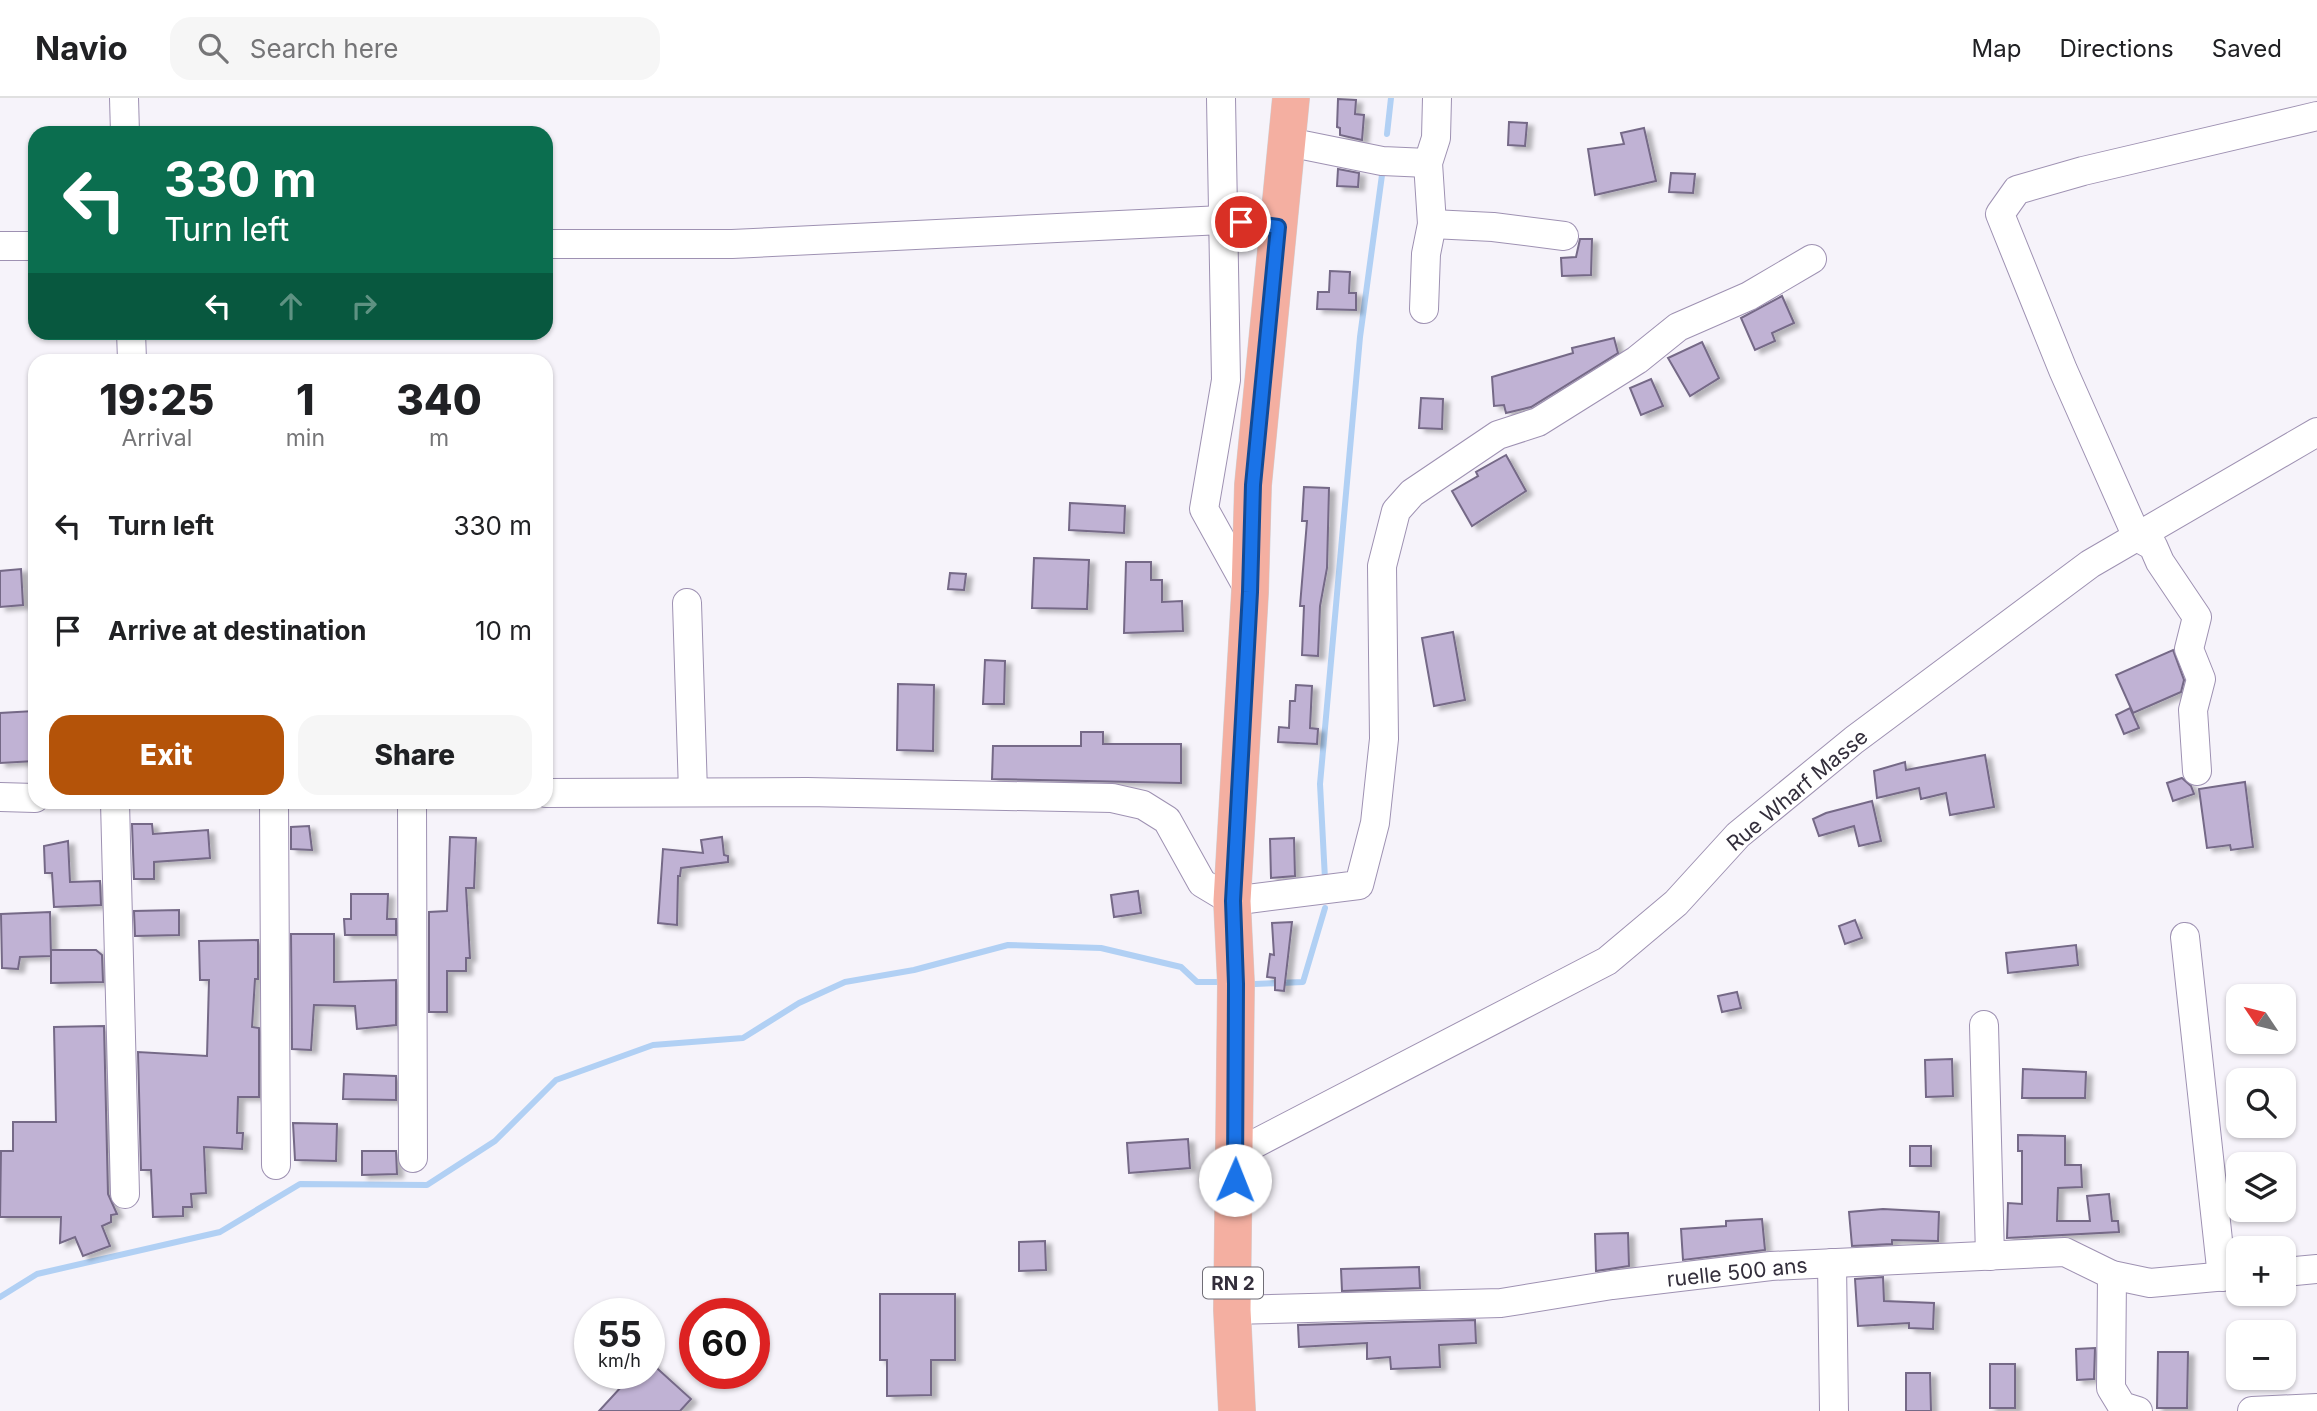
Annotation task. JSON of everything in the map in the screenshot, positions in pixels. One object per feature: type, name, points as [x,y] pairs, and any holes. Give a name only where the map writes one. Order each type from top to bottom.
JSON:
[{"type":"main road","name":"RN 2","points":[[1237,1411],[1232,1310],[1235,1154],[1233,901],[1250,592],[1253,485],[1292,98]]},
{"type":"street","points":[[124,98],[125,126]]},
{"type":"street","points":[[1221,98],[1226,380],[1204,509],[1250,592]]},
{"type":"street","points":[[1424,309],[1426,254],[1432,224],[1428,163],[1436,138],[1437,98]]},
{"type":"street","points":[[2197,771],[2193,710],[2201,679],[2189,649],[2197,617],[2160,562],[2154,545],[2137,537],[2063,370],[2000,214],[2017,190],[2082,171],[2317,116]]},
{"type":"street","points":[[1288,142],[1382,161],[1428,163]]},
{"type":"street","points":[[553,244],[732,244],[1222,220],[1278,227]]},
{"type":"street","points":[[1432,224],[1493,227],[1564,236]]},
{"type":"street","points":[[0,246],[28,246]]},
{"type":"street","points":[[553,793],[693,792],[1112,798],[1143,805],[1167,820],[1202,883],[1233,901],[1359,886],[1375,822],[1384,739],[1382,566],[1392,520],[1404,502],[1438,473],[1498,435],[1538,422],[1580,397],[1637,360],[1678,327],[1713,309],[1749,296],[1812,259]]},
{"type":"street","name":"Rue Wharf Masse","points":[[1235,1154],[1607,961],[1675,903],[1738,835],[1854,740],[2091,564],[2317,432]]},
{"type":"street","points":[[687,603],[693,792]]},
{"type":"street","points":[[0,797],[28,797]]},
{"type":"street","points":[[115,809],[125,1194]]},
{"type":"street","points":[[274,809],[276,1165]]},
{"type":"street","points":[[412,809],[413,1158]]},
{"type":"street","points":[[2185,937],[2226,1246]]},
{"type":"street","points":[[1984,1025],[1990,1256]]},
{"type":"street","name":"ruelle 500 ans","points":[[1232,1310],[1501,1303],[1612,1285],[1770,1266],[2064,1252],[2112,1275],[2150,1283],[2226,1276]]},
{"type":"street","points":[[1832,1263],[1834,1411]]},
{"type":"street","points":[[2296,1271],[2317,1269]]},
{"type":"street","points":[[2112,1275],[2111,1388],[2122,1406],[2138,1411]]},
{"type":"street","points":[[2252,1411],[2317,1408]]},
{"type":"building","points":[[1338,99],[1356,100],[1355,114],[1364,115],[1362,140],[1340,135],[1340,128],[1337,127]]},
{"type":"building","points":[[1509,122],[1527,123],[1525,146],[1508,145]]},
{"type":"building","points":[[1644,128],[1656,181],[1595,195],[1588,149],[1624,144],[1621,133]]},
{"type":"building","points":[[1338,169],[1359,173],[1358,187],[1337,186]]},
{"type":"building","points":[[1671,173],[1695,174],[1693,193],[1669,192]]},
{"type":"building","points":[[1580,239],[1592,239],[1591,275],[1562,276],[1561,258],[1576,257]]},
{"type":"building","points":[[1330,271],[1350,272],[1349,293],[1356,293],[1356,310],[1317,309],[1318,292],[1329,292]]},
{"type":"building","points":[[1782,296],[1794,323],[1772,333],[1775,341],[1755,350],[1741,318]]},
{"type":"building","points":[[1614,338],[1618,353],[1531,407],[1506,413],[1504,405],[1494,406],[1492,377],[1573,353],[1572,348]]},
{"type":"building","points":[[1702,342],[1719,378],[1690,396],[1668,358]]},
{"type":"building","points":[[1651,379],[1663,406],[1641,415],[1630,388]]},
{"type":"building","points":[[1421,398],[1443,399],[1442,429],[1419,428]]},
{"type":"building","points":[[1506,455],[1526,491],[1472,526],[1452,491],[1478,476],[1476,472]]},
{"type":"building","points":[[1304,487],[1329,488],[1327,568],[1320,606],[1318,656],[1302,655],[1304,606],[1300,606],[1307,521],[1302,521]]},
{"type":"building","points":[[1070,503],[1125,506],[1124,533],[1069,530]]},
{"type":"building","points":[[1034,558],[1089,560],[1087,609],[1032,608]]},
{"type":"building","points":[[1126,562],[1151,562],[1151,580],[1162,580],[1162,602],[1182,601],[1183,631],[1124,633]]},
{"type":"building","points":[[21,569],[23,605],[0,607],[0,571]]},
{"type":"building","points":[[950,573],[966,574],[964,590],[948,589]]},
{"type":"building","points":[[1453,632],[1465,700],[1434,706],[1422,638]]},
{"type":"building","points":[[2173,650],[2184,680],[2181,692],[2133,713],[2116,675]]},
{"type":"building","points":[[985,660],[1005,661],[1004,704],[983,704]]},
{"type":"building","points":[[898,684],[934,685],[933,751],[897,750]]},
{"type":"building","points":[[1296,685],[1312,686],[1310,728],[1318,729],[1317,744],[1278,742],[1279,727],[1289,728],[1290,701],[1295,701]]},
{"type":"building","points":[[2130,708],[2139,728],[2124,734],[2116,715]]},
{"type":"building","points":[[28,711],[28,761],[0,763],[0,713]]},
{"type":"building","points":[[1081,732],[1103,732],[1103,744],[1181,744],[1181,783],[992,779],[993,746],[1081,746]]},
{"type":"building","points":[[1985,755],[1994,807],[1950,815],[1946,793],[1921,799],[1919,788],[1877,798],[1874,771],[1905,762],[1906,770]]},
{"type":"building","points":[[2182,778],[2191,786],[2194,794],[2173,801],[2167,783]]},
{"type":"building","points":[[2245,782],[2253,847],[2231,850],[2230,845],[2207,848],[2199,789]]},
{"type":"building","points":[[1872,801],[1881,841],[1859,846],[1854,826],[1819,836],[1813,819]]},
{"type":"building","points":[[132,824],[152,824],[153,834],[208,830],[210,858],[154,862],[154,879],[134,879]]},
{"type":"building","points":[[309,826],[312,850],[291,849],[291,827]]},
{"type":"building","points":[[450,837],[476,838],[474,888],[466,888],[470,958],[466,958],[466,971],[447,971],[447,1012],[429,1012],[429,912],[447,911]]},
{"type":"building","points":[[722,837],[724,855],[728,856],[728,862],[681,868],[678,876],[677,925],[658,923],[663,849],[703,853],[701,840]]},
{"type":"building","points":[[1294,838],[1295,876],[1271,878],[1270,839]]},
{"type":"building","points":[[68,841],[70,882],[100,881],[101,905],[54,907],[52,873],[45,873],[44,846]]},
{"type":"building","points":[[1138,891],[1141,913],[1114,917],[1111,895]]},
{"type":"building","points":[[351,894],[388,894],[387,919],[396,919],[396,935],[345,935],[344,919],[351,919]]},
{"type":"building","points":[[179,910],[179,935],[135,936],[134,911]]},
{"type":"building","points":[[50,912],[51,956],[20,957],[18,969],[2,968],[1,914]]},
{"type":"building","points":[[1855,920],[1862,938],[1845,944],[1839,926]]},
{"type":"building","points":[[1292,922],[1284,991],[1275,990],[1275,978],[1267,977],[1270,954],[1274,955],[1272,923]]},
{"type":"building","points":[[291,934],[334,934],[334,982],[396,980],[396,1025],[357,1029],[355,1006],[314,1005],[311,1050],[292,1049]]},
{"type":"building","points":[[258,940],[258,979],[255,979],[252,1027],[259,1028],[259,1097],[238,1097],[237,1133],[243,1133],[242,1149],[204,1147],[206,1193],[191,1194],[192,1207],[183,1207],[183,1216],[153,1217],[151,1170],[141,1170],[138,1052],[207,1056],[209,980],[200,980],[199,941]]},
{"type":"building","points":[[2076,945],[2078,965],[2008,973],[2006,953]]},
{"type":"building","points":[[51,950],[96,950],[102,955],[103,982],[51,983]]},
{"type":"building","points":[[1737,992],[1741,1008],[1722,1012],[1718,996]]},
{"type":"building","points":[[104,1026],[108,1194],[117,1214],[111,1215],[111,1222],[102,1226],[110,1246],[83,1256],[75,1237],[60,1243],[61,1217],[0,1217],[1,1151],[13,1151],[13,1122],[56,1122],[54,1027]]},
{"type":"building","points":[[1952,1059],[1953,1096],[1926,1097],[1925,1060]]},
{"type":"building","points":[[2023,1069],[2086,1072],[2085,1098],[2022,1098]]},
{"type":"building","points":[[344,1074],[396,1076],[396,1100],[343,1099]]},
{"type":"building","points":[[293,1123],[337,1124],[336,1161],[295,1160]]},
{"type":"building","points":[[2018,1135],[2065,1136],[2065,1165],[2081,1165],[2082,1187],[2058,1188],[2057,1221],[2090,1221],[2087,1196],[2109,1194],[2112,1221],[2118,1221],[2119,1232],[2007,1238],[2008,1203],[2022,1204],[2022,1151],[2018,1151]]},
{"type":"building","points":[[1188,1139],[1190,1168],[1129,1173],[1127,1143]]},
{"type":"building","points":[[1910,1146],[1931,1146],[1931,1166],[1910,1166]]},
{"type":"building","points":[[362,1151],[396,1151],[397,1174],[362,1175]]},
{"type":"building","points":[[1883,1209],[1939,1212],[1938,1241],[1892,1240],[1892,1244],[1852,1246],[1849,1212]]},
{"type":"building","points":[[1762,1219],[1765,1250],[1683,1260],[1681,1229],[1726,1226],[1726,1221]]},
{"type":"building","points":[[1628,1233],[1629,1266],[1596,1271],[1595,1234]]},
{"type":"building","points":[[1045,1241],[1046,1270],[1019,1271],[1019,1242]]},
{"type":"building","points":[[1419,1267],[1420,1288],[1342,1291],[1341,1269]]},
{"type":"building","points":[[1883,1277],[1884,1301],[1934,1303],[1933,1329],[1909,1328],[1909,1323],[1858,1326],[1855,1279]]},
{"type":"building","points":[[880,1294],[955,1294],[955,1360],[931,1360],[931,1395],[887,1396],[887,1360],[880,1360]]},
{"type":"building","points":[[1475,1320],[1476,1343],[1439,1345],[1440,1367],[1391,1369],[1390,1357],[1367,1359],[1367,1343],[1299,1347],[1298,1325]]},
{"type":"building","points":[[2095,1348],[2094,1379],[2077,1380],[2076,1349]]},
{"type":"building","points":[[2158,1352],[2188,1352],[2187,1408],[2157,1408]]},
{"type":"building","points":[[1990,1364],[2015,1364],[2015,1408],[1990,1408]]},
{"type":"building","points":[[1906,1373],[1930,1373],[1931,1411],[1906,1411]]},
{"type":"building","points":[[665,1375],[691,1399],[680,1411],[599,1411],[619,1389],[665,1389]]},
{"type":"waterway","points":[[1387,134],[1391,98]]},
{"type":"waterway","points":[[1325,879],[1320,784],[1360,337],[1382,175]]},
{"type":"waterway","points":[[1255,984],[1303,982],[1325,908]]},
{"type":"waterway","points":[[0,1297],[37,1274],[220,1232],[300,1184],[427,1185],[495,1141],[556,1080],[653,1045],[743,1038],[799,1003],[845,982],[914,970],[1008,945],[1101,948],[1181,967],[1197,982],[1218,982]]},
{"type":"route","points":[[1235,1180],[1236,984],[1233,901],[1250,592],[1253,485],[1278,227],[1241,222]]}]
